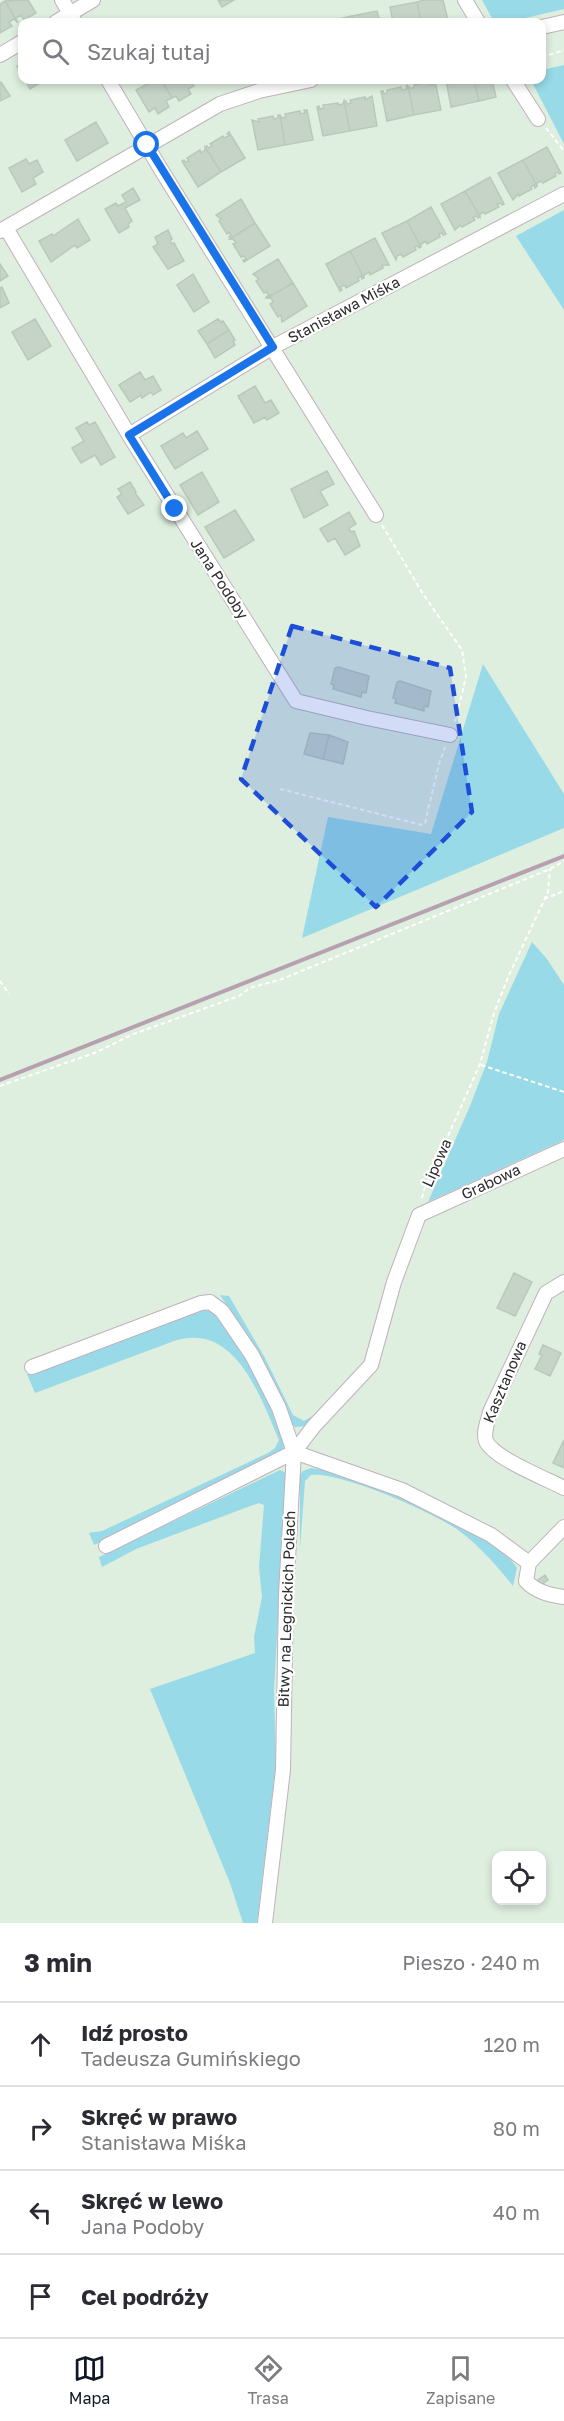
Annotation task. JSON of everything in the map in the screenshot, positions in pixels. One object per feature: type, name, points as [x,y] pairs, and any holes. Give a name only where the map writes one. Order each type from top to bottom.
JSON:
[{"type":"street","points":[[62,0],[72,18],[93,0]]},
{"type":"street","points":[[465,0],[476,18]]},
{"type":"street","points":[[546,26],[564,22]]},
{"type":"street","points":[[0,55],[18,44]]},
{"type":"street","points":[[110,84],[376,514]]},
{"type":"street","points":[[3,229],[220,104],[259,91],[292,84]]},
{"type":"street","points":[[516,84],[538,119]]},
{"type":"street","name":"Stanisława Miśka","points":[[129,435],[273,347],[564,194]]},
{"type":"street","name":"Jana Podoby","points":[[3,229],[296,701],[450,735]]},
{"type":"street","name":"Grabowa","points":[[419,1215],[564,1149]]},
{"type":"street","points":[[106,1546],[294,1452],[314,1426],[371,1365],[394,1282],[419,1215]]},
{"type":"street","name":"Kasztanowa","points":[[564,1282],[546,1293],[490,1412],[486,1430],[486,1441],[496,1453],[564,1488]]},
{"type":"street","name":"Bitwy na Legnickich Polach","points":[[33,1366],[201,1303],[210,1302],[222,1311],[252,1354],[279,1408],[294,1452],[286,1595],[283,1770],[265,1923]]},
{"type":"street","points":[[294,1452],[402,1490],[492,1535],[529,1563]]},
{"type":"street","points":[[564,1527],[529,1563],[526,1581],[531,1587],[547,1594],[564,1597]]},
{"type":"path","points":[[546,56],[564,50]]},
{"type":"path","points":[[538,119],[564,151]]},
{"type":"path","points":[[280,789],[422,825],[425,823],[439,764],[450,735],[466,677],[462,651],[423,594],[376,514]]},
{"type":"path","points":[[0,1086],[97,1052],[131,1035],[239,996],[250,988],[282,979],[550,869],[564,861]]},
{"type":"path","name":"Lipowa","points":[[419,1215],[424,1190],[480,1064],[494,1013],[548,892],[550,869]]},
{"type":"path","points":[[544,899],[564,891]]},
{"type":"path","points":[[0,981],[9,994]]},
{"type":"path","points":[[480,1064],[564,1092]]},
{"type":"highlighted area","points":[[292,626],[450,668],[472,812],[376,907],[241,779]]},
{"type":"shaded area","points":[[482,0],[564,0],[564,9],[525,18],[492,18]]},
{"type":"shaded area","points":[[564,65],[564,144],[533,84],[546,84],[546,69]]},
{"type":"shaded area","points":[[564,210],[564,310],[516,236]]},
{"type":"shaded area","points":[[483,664],[564,794],[564,828],[302,938],[328,817],[431,834]]},
{"type":"shaded area","points":[[532,942],[547,959],[564,985],[564,1140],[428,1202],[487,1062],[499,1014]]},
{"type":"shaded area","points":[[220,1295],[229,1296],[265,1358],[293,1415],[304,1421],[316,1414],[306,1426],[295,1427],[291,1423],[241,1327]]},
{"type":"shaded area","points":[[201,1308],[213,1314],[239,1345],[272,1410],[285,1443],[283,1448],[274,1459],[94,1545],[89,1533],[102,1531],[268,1453],[275,1448],[279,1440],[254,1384],[242,1366],[229,1352],[213,1342],[195,1338],[174,1341],[35,1393],[27,1374]]},
{"type":"shaded area","points":[[311,1468],[359,1480],[422,1505],[454,1521],[503,1553],[517,1568],[513,1586],[481,1549],[445,1522],[364,1486],[325,1476],[311,1475],[305,1481],[300,1548],[300,1474]]},
{"type":"shaded area","points":[[280,1470],[286,1473],[274,1691],[276,1764],[257,1923],[243,1923],[230,1883],[150,1689],[255,1653],[254,1637],[262,1597],[259,1567],[264,1505],[259,1503],[136,1549],[102,1567],[99,1557]]},
{"type":"building","points":[[28,0],[36,13],[27,18],[23,18],[21,15],[16,18],[18,23],[5,1]]},
{"type":"building","points":[[218,0],[234,0],[222,7]]},
{"type":"building","points":[[443,0],[448,18],[420,18],[417,2]]},
{"type":"building","points":[[5,1],[18,23],[14,19],[9,22],[12,26],[0,33],[0,4]]},
{"type":"building","points":[[417,2],[420,18],[392,18],[390,7]]},
{"type":"building","points":[[377,11],[379,18],[353,18],[352,16]]},
{"type":"building","points":[[0,83],[10,96],[0,101]]},
{"type":"building","points":[[27,84],[38,84],[30,89]]},
{"type":"building","points":[[147,84],[163,84],[172,98],[166,101],[169,107],[158,114],[155,108],[149,112],[136,90]]},
{"type":"building","points":[[163,84],[193,84],[194,86],[188,89],[191,94],[179,101],[176,96],[172,98]]},
{"type":"building","points":[[419,84],[436,84],[441,110],[414,115],[408,86],[414,88],[414,85]]},
{"type":"building","points":[[447,84],[475,84],[479,101],[451,107]]},
{"type":"building","points":[[475,84],[493,84],[496,97],[479,101]]},
{"type":"building","points":[[406,86],[408,86],[414,115],[387,121],[381,91],[384,94],[387,90],[401,87],[402,90],[407,89]]},
{"type":"building","points":[[372,96],[377,126],[350,131],[344,101],[347,104],[351,103],[350,100],[365,97],[365,100]]},
{"type":"building","points":[[344,101],[350,131],[323,136],[317,107],[319,106],[320,109],[324,108],[323,105],[343,104]]},
{"type":"building","points":[[304,110],[307,110],[313,140],[285,145],[280,115],[282,118],[286,117],[285,114],[300,111],[300,114],[305,113]]},
{"type":"building","points":[[280,115],[285,145],[258,150],[252,120],[259,122],[258,119],[273,116],[274,119],[278,118]]},
{"type":"building","points":[[96,122],[108,143],[77,161],[65,140]]},
{"type":"building","points":[[229,132],[245,158],[221,172],[205,147],[209,148],[212,146],[210,144],[223,136],[224,138],[229,136],[227,134]]},
{"type":"building","points":[[205,147],[221,172],[198,187],[182,161],[189,161],[187,158],[200,150],[201,153]]},
{"type":"building","points":[[547,147],[561,173],[558,172],[556,176],[543,183],[541,181],[537,183],[537,186],[523,160]]},
{"type":"building","points":[[26,159],[29,164],[37,160],[43,172],[33,178],[36,184],[22,192],[9,168]]},
{"type":"building","points":[[523,160],[537,186],[535,188],[534,185],[532,189],[519,196],[518,194],[513,200],[498,173]]},
{"type":"building","points":[[490,177],[504,204],[497,204],[499,207],[480,214],[480,217],[465,191]]},
{"type":"building","points":[[133,188],[140,200],[125,208],[132,221],[128,224],[129,227],[119,233],[105,209],[116,203],[118,206],[126,202],[122,195]]},
{"type":"building","points":[[465,191],[480,217],[473,217],[475,220],[462,227],[460,225],[455,230],[441,204]]},
{"type":"building","points":[[241,199],[255,223],[230,239],[231,235],[229,232],[227,234],[219,221],[221,219],[216,215]]},
{"type":"building","points":[[431,207],[446,234],[439,234],[440,237],[427,244],[426,241],[421,244],[421,247],[407,221]]},
{"type":"building","points":[[78,219],[90,240],[77,248],[75,245],[51,262],[39,241],[52,234],[53,236]]},
{"type":"building","points":[[407,221],[421,247],[415,247],[416,250],[403,257],[401,254],[397,256],[396,260],[382,233]]},
{"type":"building","points":[[255,223],[270,246],[244,262],[243,260],[246,259],[244,256],[241,257],[233,244],[236,243],[230,239]]},
{"type":"building","points":[[168,230],[172,244],[174,243],[184,261],[168,269],[153,247],[158,244],[155,237]]},
{"type":"building","points":[[375,238],[389,265],[382,265],[383,268],[370,275],[369,272],[364,275],[364,278],[350,251]]},
{"type":"building","points":[[350,251],[364,278],[362,279],[361,276],[358,278],[359,281],[346,288],[345,285],[340,287],[342,290],[340,291],[326,264]]},
{"type":"building","points":[[278,259],[293,283],[267,298],[269,295],[264,293],[256,281],[259,279],[253,274]]},
{"type":"building","points":[[0,264],[8,276],[0,281]]},
{"type":"building","points":[[193,274],[209,302],[194,312],[177,285]]},
{"type":"building","points":[[293,283],[307,306],[282,322],[281,315],[278,317],[270,304],[273,302],[271,298],[267,298]]},
{"type":"building","points":[[2,287],[9,303],[0,308],[0,288]]},
{"type":"building","points":[[35,319],[51,346],[28,360],[12,332]]},
{"type":"building","points":[[218,319],[223,321],[229,330],[207,344],[198,331]]},
{"type":"building","points":[[229,330],[235,340],[233,341],[235,345],[215,358],[207,344]]},
{"type":"building","points":[[140,372],[145,380],[153,376],[161,390],[153,395],[151,392],[142,398],[141,395],[130,402],[119,385]]},
{"type":"building","points":[[255,386],[265,403],[271,400],[279,413],[267,420],[265,417],[254,423],[238,396]]},
{"type":"building","points":[[87,422],[89,425],[95,422],[115,457],[101,465],[95,455],[81,463],[72,448],[84,441],[76,428]]},
{"type":"building","points":[[197,431],[208,449],[175,469],[161,446],[183,433],[186,438]]},
{"type":"building","points":[[327,471],[334,484],[320,491],[328,505],[304,518],[291,489]]},
{"type":"building","points":[[202,472],[219,502],[198,515],[180,485]]},
{"type":"building","points":[[130,482],[144,505],[128,514],[117,497],[122,494],[118,489]]},
{"type":"building","points":[[235,510],[254,540],[224,558],[205,527]]},
{"type":"building","points":[[349,512],[356,524],[349,528],[351,532],[354,531],[360,546],[345,555],[335,538],[328,542],[320,529]]},
{"type":"building","points":[[335,668],[369,676],[366,693],[362,692],[361,697],[333,689],[334,685],[331,684]]},
{"type":"building","points":[[397,682],[431,691],[428,707],[424,706],[424,711],[395,703],[396,699],[393,698]]},
{"type":"building","points":[[310,733],[329,735],[323,759],[304,754]]},
{"type":"building","points":[[329,735],[348,742],[343,764],[323,759]]},
{"type":"building","points":[[514,1273],[532,1282],[515,1316],[497,1308]]},
{"type":"building","points":[[543,1345],[561,1353],[550,1376],[535,1369],[542,1355],[539,1354]]},
{"type":"building","points":[[564,1440],[564,1468],[553,1463]]},
{"type":"building","points":[[545,1575],[548,1580],[541,1585],[538,1580]]},
{"type":"railway","points":[[0,1080],[564,856]]},
{"type":"route","points":[[147,145],[273,347],[129,435],[175,509]]}]
